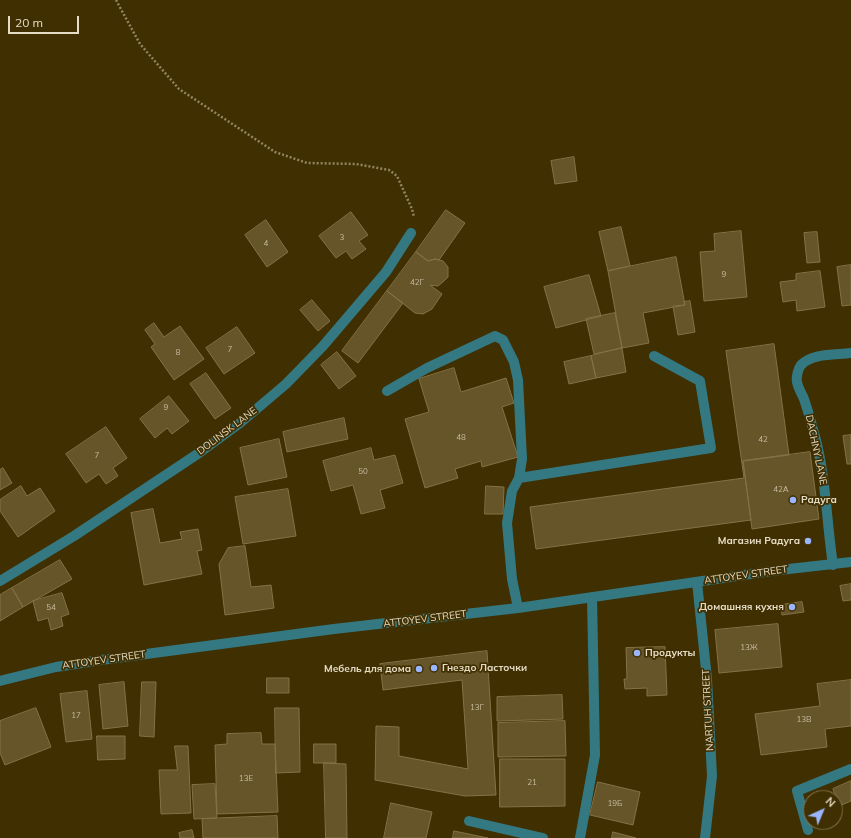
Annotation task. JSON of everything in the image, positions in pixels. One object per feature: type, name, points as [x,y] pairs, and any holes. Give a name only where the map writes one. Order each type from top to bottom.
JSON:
[{"type":"street","name":"DOLINSK LANE","points":[[0,581],[74,536],[199,453],[240,423],[286,384],[324,346],[386,272],[411,233]]},
{"type":"street","points":[[387,391],[428,368],[495,336],[503,340],[514,362],[518,380],[522,459],[519,478],[512,491],[507,523],[512,579],[518,608]]},
{"type":"street","name":"DACHNY LANE","points":[[833,564],[828,534],[823,481],[814,433],[804,398],[797,382],[797,373],[801,366],[809,360],[851,353]]},
{"type":"street","points":[[519,478],[711,448],[700,381],[654,356]]},
{"type":"street","name":"ATTOYEV STREET","points":[[0,681],[56,667],[101,660],[334,629],[518,608],[770,571],[851,562]]},
{"type":"street","name":"NARTUH STREET","points":[[697,582],[707,679],[712,776],[705,838]]},
{"type":"street","points":[[580,838],[595,755],[592,597]]},
{"type":"street","points":[[803,812],[797,791],[851,769]]},
{"type":"street","points":[[469,821],[543,838]]},
{"type":"path","points":[[116,0],[140,44],[179,89],[275,152],[307,163],[356,164],[389,170],[397,176],[412,209],[414,219],[411,233]]},
{"type":"building","points":[[574,157],[577,181],[555,184],[551,161]]},
{"type":"building","points":[[446,210],[465,223],[439,260],[435,259],[428,261],[416,252]]},
{"type":"building","points":[[351,212],[368,235],[359,241],[366,249],[352,259],[346,251],[336,258],[319,236]]},
{"type":"building","points":[[266,220],[288,252],[267,267],[245,235]]},
{"type":"building","points":[[621,227],[630,266],[608,271],[599,232]]},
{"type":"building","points":[[741,231],[747,297],[704,301],[700,252],[715,251],[714,234]]},
{"type":"building","points":[[817,232],[820,262],[807,263],[804,233]]},
{"type":"building","points":[[416,252],[428,261],[435,259],[443,261],[448,267],[448,277],[444,281],[438,286],[430,285],[442,294],[432,309],[423,314],[415,313],[387,291]]},
{"type":"building","points":[[676,257],[685,305],[643,313],[649,343],[622,348],[608,271]]},
{"type":"building","points":[[851,265],[851,305],[842,306],[837,267]]},
{"type":"building","points":[[820,271],[825,307],[797,311],[796,300],[783,302],[780,282],[796,280],[796,274]]},
{"type":"building","points":[[589,275],[601,316],[556,328],[544,287]]},
{"type":"building","points":[[387,291],[403,303],[358,363],[342,351]]},
{"type":"building","points":[[312,300],[330,321],[318,331],[300,310]]},
{"type":"building","points":[[690,301],[695,332],[678,335],[673,306],[685,305],[684,302]]},
{"type":"building","points":[[615,313],[622,348],[594,354],[586,319]]},
{"type":"building","points":[[154,323],[164,337],[180,326],[204,359],[174,380],[151,347],[155,344],[145,330]]},
{"type":"building","points":[[237,327],[255,353],[224,374],[206,348]]},
{"type":"building","points":[[774,344],[789,455],[743,461],[751,520],[536,549],[530,507],[744,478],[726,351]]},
{"type":"building","points":[[622,348],[626,372],[596,378],[591,356]]},
{"type":"building","points":[[337,352],[356,376],[339,389],[321,365]]},
{"type":"building","points":[[591,356],[596,378],[569,384],[564,362]]},
{"type":"building","points":[[454,368],[461,392],[506,378],[514,403],[502,407],[518,457],[482,467],[481,461],[455,469],[458,478],[425,488],[405,419],[429,412],[419,379]]},
{"type":"building","points":[[206,373],[231,408],[215,419],[190,384]]},
{"type":"building","points":[[169,396],[189,421],[172,434],[167,428],[155,438],[140,419]]},
{"type":"building","points":[[344,418],[348,439],[287,452],[283,432]]},
{"type":"building","points":[[106,427],[127,458],[113,468],[118,476],[106,484],[99,474],[86,483],[66,454]]},
{"type":"building","points":[[851,435],[851,464],[847,464],[843,436]]},
{"type":"building","points":[[279,439],[287,477],[248,485],[240,448]]},
{"type":"building","points":[[371,448],[374,460],[395,455],[403,483],[380,490],[385,508],[361,514],[353,485],[331,491],[323,461]]},
{"type":"building","points":[[810,452],[819,519],[752,529],[743,461]]},
{"type":"building","points":[[3,468],[12,483],[0,490],[0,470]]},
{"type":"building","points":[[21,486],[27,496],[40,488],[55,511],[18,537],[0,511],[0,500]]},
{"type":"building","points":[[486,486],[504,487],[503,514],[485,514]]},
{"type":"building","points":[[288,489],[296,536],[243,544],[235,497]]},
{"type":"building","points":[[153,509],[160,543],[182,539],[180,532],[198,529],[202,550],[197,551],[202,574],[144,585],[131,513]]},
{"type":"building","points":[[245,546],[251,587],[271,585],[274,608],[225,615],[219,564],[228,548]]},
{"type":"building","points":[[60,560],[72,579],[23,607],[12,588]]},
{"type":"building","points":[[851,584],[851,600],[843,601],[840,586]]},
{"type":"building","points":[[12,588],[23,607],[0,621],[0,595]]},
{"type":"building","points":[[62,593],[69,614],[61,617],[63,626],[51,630],[48,618],[38,621],[33,601]]},
{"type":"building","points":[[802,602],[804,612],[782,615],[781,605]]},
{"type":"building","points":[[778,624],[782,667],[719,673],[715,630]]},
{"type":"building","points":[[665,647],[667,695],[647,696],[647,688],[625,689],[624,679],[627,679],[626,648]]},
{"type":"building","points":[[487,651],[496,795],[465,796],[375,780],[376,726],[399,727],[399,756],[468,769],[462,680],[383,690],[380,664]]},
{"type":"building","points":[[267,678],[289,678],[289,693],[267,693]]},
{"type":"building","points":[[851,680],[851,726],[825,729],[827,747],[761,755],[755,714],[820,706],[817,684]]},
{"type":"building","points":[[124,682],[128,726],[103,729],[99,685]]},
{"type":"building","points":[[142,682],[156,682],[154,737],[140,736]]},
{"type":"building","points":[[87,691],[92,739],[66,742],[60,694]]},
{"type":"building","points":[[562,695],[563,719],[497,721],[497,697]]},
{"type":"building","points":[[36,708],[51,747],[5,765],[0,753],[0,721]]},
{"type":"building","points":[[275,708],[299,708],[300,772],[276,773]]},
{"type":"building","points":[[565,721],[566,756],[498,757],[498,723]]},
{"type":"building","points":[[261,733],[262,744],[275,744],[278,812],[217,814],[215,745],[227,744],[227,734]]},
{"type":"building","points":[[97,736],[125,736],[125,759],[98,760]]},
{"type":"building","points":[[314,744],[336,744],[336,763],[314,763]]},
{"type":"building","points":[[175,746],[188,746],[191,813],[161,814],[159,770],[177,770]]},
{"type":"building","points":[[500,759],[565,759],[565,806],[500,807]]},
{"type":"building","points":[[324,763],[346,764],[347,838],[326,838]]},
{"type":"building","points":[[851,781],[851,801],[843,804],[843,790],[833,789]]},
{"type":"building","points":[[598,782],[640,792],[633,825],[590,815]]},
{"type":"building","points":[[215,784],[217,818],[194,819],[192,785]]},
{"type":"building","points":[[391,803],[432,812],[426,838],[384,838]]},
{"type":"building","points":[[277,816],[278,838],[203,838],[202,819]]},
{"type":"building","points":[[192,830],[194,838],[180,838],[179,833]]},
{"type":"building","points":[[454,831],[488,838],[453,838]]},
{"type":"building","points":[[613,832],[636,838],[612,838]]},
{"type":"place","name":"Радуга","points":[[793,500]]},
{"type":"place","name":"Магазин Радуга","points":[[808,541]]},
{"type":"place","name":"Домашняя кухня","points":[[792,607]]},
{"type":"place","name":"Продукты","points":[[637,653]]},
{"type":"place","name":"Гнездо Ласточки","points":[[434,668]]},
{"type":"place","name":"Мебель для дома","points":[[419,669]]}]
